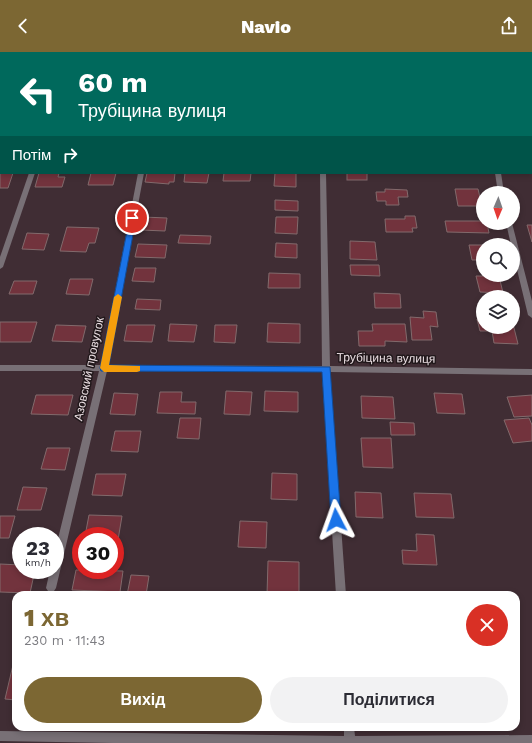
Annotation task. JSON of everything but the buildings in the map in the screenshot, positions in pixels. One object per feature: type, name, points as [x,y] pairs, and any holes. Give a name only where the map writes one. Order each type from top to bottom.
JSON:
[{"type":"street","points":[[0,267],[32,174]]},
{"type":"street","name":"Азовский провулок","points":[[64,533],[104,368],[141,174]]},
{"type":"street","points":[[323,174],[326,369],[341,591]]},
{"type":"street","points":[[498,174],[500,186]]},
{"type":"street","points":[[511,230],[532,315]]},
{"type":"street","name":"Трубіцина вулиця","points":[[0,368],[326,369],[532,372]]},
{"type":"street","name":"Азовский провулок","points":[[51,588],[53,579]]},
{"type":"street","points":[[349,731],[350,742]]},
{"type":"street","points":[[0,736],[350,742],[532,740]]},
{"type":"slow traffic","points":[[118,297],[104,368],[137,368]]},
{"type":"route","points":[[132,218],[104,368],[326,369],[336,520]]}]
